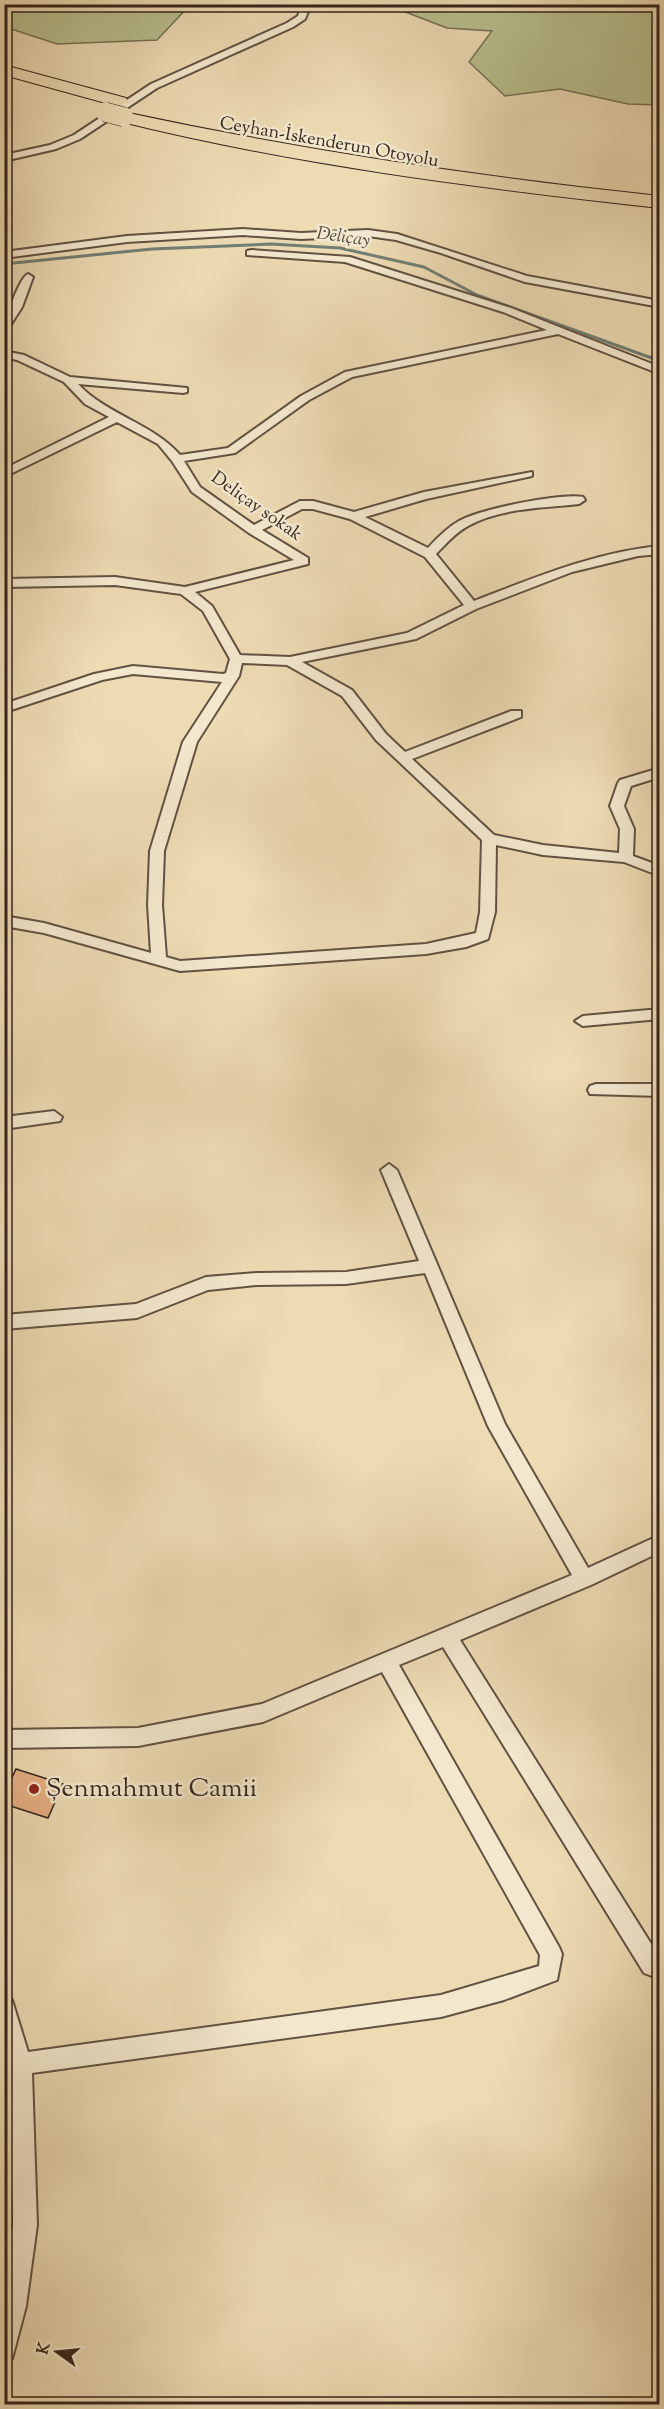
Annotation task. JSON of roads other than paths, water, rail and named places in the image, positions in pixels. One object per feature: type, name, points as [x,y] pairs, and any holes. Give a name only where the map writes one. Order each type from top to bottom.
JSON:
[{"type":"highway","name":"Ceyhan-İskenderun Otoyolu","points":[[4,70],[128,108],[208,136],[379,168],[660,202]]},
{"type":"highway","name":"Ceyhan-İskenderun Otoyolu","points":[[4,85],[105,112],[128,108],[389,156],[660,189]]},
{"type":"street","points":[[4,158],[53,147],[77,137],[154,86],[290,25],[302,17],[307,4]]},
{"type":"street","points":[[4,255],[127,239],[243,232],[302,236],[368,233],[397,237],[445,251],[525,279],[660,304]]},
{"type":"street","points":[[251,253],[346,259],[507,310],[660,371]]},
{"type":"street","points":[[4,327],[18,307],[28,276]]},
{"type":"street","points":[[177,459],[231,451],[305,398],[349,374],[558,332]]},
{"type":"street","name":"Deliçay sokak","points":[[4,354],[20,357],[68,380],[89,402],[162,442],[177,459],[196,489],[253,530],[304,561],[185,591]]},
{"type":"street","points":[[68,380],[183,390]]},
{"type":"street","points":[[4,474],[116,418]]},
{"type":"street","points":[[354,516],[424,496],[528,474]]},
{"type":"street","points":[[429,554],[450,532],[468,521],[521,508],[579,500]]},
{"type":"street","points":[[253,530],[300,505],[313,505],[354,516],[429,554],[472,606]]},
{"type":"street","points":[[236,659],[290,662],[411,636],[472,606],[568,569],[638,552],[660,550]]},
{"type":"street","points":[[4,583],[115,581],[185,591],[208,609],[236,659],[232,676],[190,742],[157,851],[155,905],[159,961]]},
{"type":"street","points":[[290,662],[347,693],[381,737],[489,839],[543,850],[626,858],[660,872]]},
{"type":"street","points":[[4,712],[5,708],[23,701],[133,670],[223,678],[232,676]]},
{"type":"street","points":[[403,758],[516,714]]},
{"type":"street","points":[[626,858],[627,829],[617,806],[625,783],[660,772]]},
{"type":"street","points":[[4,921],[44,928],[180,966],[426,949],[466,942],[483,936],[488,920],[486,867],[489,839]]},
{"type":"street","points":[[583,1021],[660,1014]]},
{"type":"street","points":[[596,1090],[660,1090]]},
{"type":"street","points":[[4,1123],[54,1117]]},
{"type":"street","points":[[389,1170],[497,1425],[584,1579]]},
{"type":"street","points":[[4,1322],[137,1311],[206,1284],[257,1279],[346,1278],[430,1266]]},
{"type":"street","points":[[4,1739],[138,1737],[263,1713],[584,1579],[660,1544]]},
{"type":"street","points":[[446,1635],[652,1966]]},
{"type":"street","points":[[13,2063],[441,2006],[504,1989],[549,1973],[551,1954],[386,1660]]},
{"type":"street","points":[[4,2008],[13,2063],[26,2225],[9,2306],[4,2351]]},
{"type":"waterway","name":"Deliçay","points":[[4,264],[152,249],[271,244],[340,248],[424,267],[477,295],[660,361]]},
{"type":"place","name":"Şenmahmut Camii","points":[[34,1789]]}]
